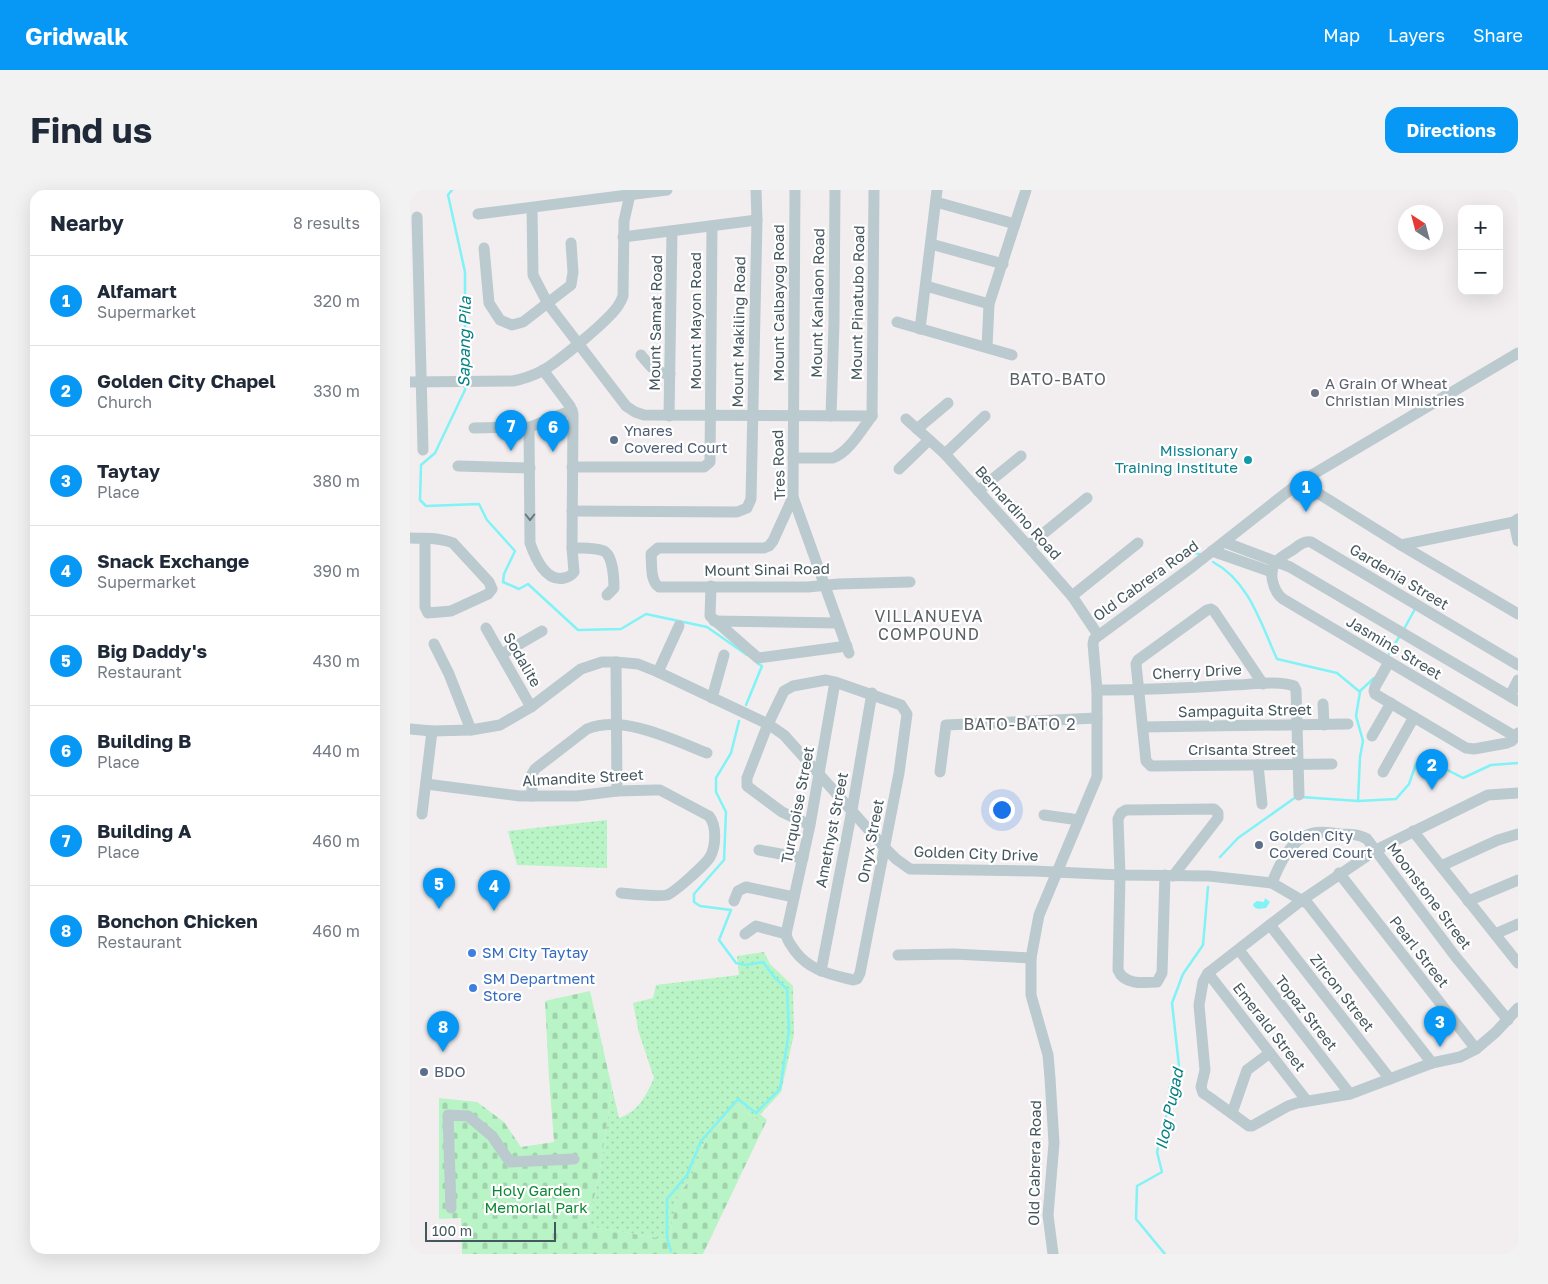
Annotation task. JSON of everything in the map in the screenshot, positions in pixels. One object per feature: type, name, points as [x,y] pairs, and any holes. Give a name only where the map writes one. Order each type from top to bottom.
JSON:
[{"type":"street","points":[[478,214],[630,193],[667,190]]},
{"type":"street","name":"Mount Makiling Road","points":[[572,511],[737,512],[746,508],[752,499],[756,190]]},
{"type":"street","name":"Mount Calbayog Road","points":[[793,416],[795,190]]},
{"type":"street","name":"Mount Kanlaon Road","points":[[831,416],[835,190]]},
{"type":"street","name":"Mount Pinatubo Road","points":[[872,416],[874,190]]},
{"type":"street","points":[[920,329],[937,190]]},
{"type":"street","points":[[986,347],[989,304],[1026,190]]},
{"type":"street","points":[[410,382],[513,381],[543,370],[578,343],[610,315],[618,306],[623,296],[624,221],[630,193]]},
{"type":"street","points":[[936,202],[1015,224]]},
{"type":"street","points":[[532,208],[533,275],[548,304],[626,406],[635,412],[644,416],[872,416]]},
{"type":"street","points":[[417,217],[423,450]]},
{"type":"street","points":[[624,237],[757,220]]},
{"type":"street","name":"Mount Mayon Road","points":[[572,467],[704,468],[710,462],[712,226]]},
{"type":"street","name":"Mount Samat Road","points":[[669,416],[672,231]]},
{"type":"street","points":[[484,248],[489,303],[500,320],[512,325],[523,322],[571,285],[573,272],[571,243]]},
{"type":"street","points":[[931,244],[1003,264]]},
{"type":"street","points":[[926,286],[989,304]]},
{"type":"street","points":[[897,322],[1012,355]]},
{"type":"street","name":"Old Cabrera Road","points":[[1053,1254],[1048,1215],[1054,1143],[1050,1078],[1048,1055],[1031,995],[1031,958],[1039,915],[1097,777],[1097,690],[1094,639],[1224,542],[1300,482],[1518,353]]},
{"type":"street","points":[[641,355],[660,374],[670,374]]},
{"type":"street","points":[[530,426],[530,543],[536,559],[553,577],[567,578],[574,572],[572,548],[572,410],[543,370]]},
{"type":"street","points":[[918,429],[948,403]]},
{"type":"street","points":[[474,428],[530,426],[572,410]]},
{"type":"street","name":"Tres Road","points":[[714,621],[758,658],[848,650],[792,496],[793,416]]},
{"type":"street","points":[[793,458],[833,458],[838,456],[872,416]]},
{"type":"street","points":[[944,454],[985,416]]},
{"type":"street","name":"Bernardino Road","points":[[906,419],[944,454],[1028,546],[1072,596],[1098,635]]},
{"type":"street","points":[[899,470],[929,440]]},
{"type":"street","points":[[978,491],[1021,456]]},
{"type":"street","points":[[458,466],[530,468]]},
{"type":"street","points":[[1300,482],[1401,545],[1518,614]]},
{"type":"street","name":"Mount Sinai Road","points":[[792,496],[773,541],[769,546],[764,548],[658,548],[651,554],[653,580],[659,587],[808,587],[910,582]]},
{"type":"street","points":[[1028,546],[1087,498]]},
{"type":"street","points":[[1401,545],[1516,521],[1518,541]]},
{"type":"street","points":[[410,538],[446,540],[453,543],[489,582],[492,589],[488,594],[451,611],[428,613],[425,607],[425,539]]},
{"type":"street","points":[[1224,542],[1274,567]]},
{"type":"street","name":"Gardenia Street","points":[[1274,567],[1303,543],[1311,542],[1518,665]]},
{"type":"street","points":[[1072,596],[1138,543]]},
{"type":"street","points":[[572,548],[602,550],[607,554],[612,569],[614,588],[607,595]]},
{"type":"street","points":[[1212,551],[1298,572],[1514,698],[1518,680]]},
{"type":"street","name":"Jasmine Street","points":[[1274,567],[1276,591],[1283,599],[1517,735]]},
{"type":"street","points":[[711,586],[709,613],[714,621],[838,623]]},
{"type":"street","points":[[1143,727],[1136,664],[1138,660],[1207,610],[1211,609],[1214,611],[1263,684]]},
{"type":"street","points":[[658,672],[679,626]]},
{"type":"street","name":"Sodalite","points":[[486,628],[531,707]]},
{"type":"street","points":[[502,654],[542,631]]},
{"type":"street","points":[[434,644],[449,674],[472,730]]},
{"type":"street","points":[[712,698],[724,655]]},
{"type":"street","name":"Golden City Drive","points":[[410,729],[432,731],[472,730],[500,725],[531,707],[581,669],[602,662],[638,664],[768,724],[784,735],[885,848],[910,869],[1209,876],[1272,883],[1308,904],[1432,1063]]},
{"type":"street","points":[[616,662],[617,791]]},
{"type":"street","points":[[1389,662],[1374,691],[1375,694],[1466,748],[1474,749],[1507,742],[1517,735]]},
{"type":"street","points":[[810,826],[782,812],[747,786],[747,778],[768,724],[784,691],[793,686],[826,680],[872,693]]},
{"type":"street","name":"Turquoise Street","points":[[786,934],[810,826],[835,682]]},
{"type":"street","name":"Cherry Drive","points":[[1097,690],[1289,684],[1294,686],[1296,690],[1296,725]]},
{"type":"street","name":"Onyx Street","points":[[820,971],[853,980],[857,979],[860,973],[885,848],[908,714],[901,705],[872,693]]},
{"type":"street","name":"Amethyst Street","points":[[820,971],[852,810],[872,693]]},
{"type":"street","points":[[1372,736],[1391,703]]},
{"type":"street","points":[[1323,704],[1324,725]]},
{"type":"street","points":[[1383,772],[1414,717]]},
{"type":"street","points":[[940,772],[946,725],[1097,718]]},
{"type":"street","name":"Sampaguita Street","points":[[1143,727],[1348,724]]},
{"type":"street","points":[[532,796],[532,774],[535,770],[587,729],[594,727],[617,725],[646,729],[707,753]]},
{"type":"street","points":[[1296,725],[1299,794]]},
{"type":"street","name":"Crisanta Street","points":[[1143,727],[1146,761],[1151,766],[1332,764]]},
{"type":"street","points":[[422,814],[432,731]]},
{"type":"street","points":[[1258,765],[1262,804]]},
{"type":"street","name":"Almandite Street","points":[[426,784],[520,796],[577,796],[617,791],[660,790],[709,816],[715,827],[713,848],[710,856],[700,868],[673,892],[665,895],[621,893]]},
{"type":"street","points":[[1518,793],[1488,795],[1376,850],[1339,873],[1302,900],[1208,973],[1203,982],[1199,1005],[1205,1070],[1201,1087],[1204,1093],[1252,1126],[1288,1106],[1307,1100],[1350,1094],[1432,1063],[1460,1057],[1476,1049],[1496,1032],[1518,1008]]},
{"type":"street","points":[[1214,809],[1218,813],[1218,818],[1169,875],[1162,973],[1157,982],[1140,983],[1125,980],[1120,976],[1118,970],[1120,875],[1118,819],[1120,813],[1126,810],[1214,809]]},
{"type":"street","points":[[1044,815],[1079,820]]},
{"type":"street","points":[[1413,831],[1518,963]]},
{"type":"street","name":"Moonstone Street","points":[[1272,883],[1288,850],[1298,841],[1312,833],[1328,832],[1361,836],[1367,839],[1455,956],[1508,1020]]},
{"type":"street","points":[[1441,866],[1498,840],[1518,834]]},
{"type":"street","points":[[759,850],[803,858]]},
{"type":"street","name":"Pearl Street","points":[[1339,873],[1476,1049]]},
{"type":"street","points":[[1468,901],[1518,880]]},
{"type":"street","points":[[734,901],[738,890],[746,887],[794,897]]},
{"type":"street","points":[[1495,934],[1518,924]]},
{"type":"street","name":"Zircon Street","points":[[1270,925],[1390,1080]]},
{"type":"street","points":[[745,934],[756,926],[786,934],[789,942],[808,965],[820,971]]},
{"type":"street","name":"Topaz Street","points":[[1239,950],[1350,1094]]},
{"type":"street","points":[[898,955],[954,954],[1031,958]]},
{"type":"street","name":"Emerald Street","points":[[1208,973],[1307,1100]]},
{"type":"street","points":[[1232,1113],[1247,1070],[1270,1053]]},
{"type":"street","points":[[451,1208],[448,1115],[468,1116],[492,1136],[510,1162],[574,1159]]},
{"type":"green space","points":[[607,820],[607,868],[517,865],[508,831]]},
{"type":"green space","points":[[764,952],[770,964],[793,986],[794,1034],[781,1092],[755,1120],[738,1104],[707,1138],[691,1178],[677,1197],[669,1240],[587,1226],[599,1177],[612,1088],[619,1118],[631,1112],[641,1102],[654,1078],[639,1033],[633,1003],[653,998],[656,985],[739,975],[737,956]]},
{"type":"green space","name":"Holy Garden Memorial Park","points":[[590,991],[612,1088],[599,1177],[587,1226],[669,1240],[677,1197],[691,1178],[707,1138],[738,1104],[755,1120],[760,1114],[767,1120],[703,1254],[462,1254],[461,1218],[439,1219],[439,1098],[477,1102],[504,1122],[521,1147],[554,1142],[545,1001]]},
{"type":"water","points":[[1265,898],[1270,902],[1266,908],[1258,909],[1254,907],[1253,904],[1257,901],[1264,902]]},
{"type":"waterway","name":"Sapang Pila","points":[[452,190],[448,195],[465,272],[465,378]]},
{"type":"waterway","name":"Sapang Pila","points":[[465,386],[465,390],[435,453],[421,465],[420,500],[426,506],[479,504],[487,520],[515,551],[504,574],[503,582],[519,589],[528,584],[578,630],[621,629],[646,614],[707,627],[747,655]]},
{"type":"waterway","name":"Ilog Pugad","points":[[1186,549],[1201,555]]},
{"type":"waterway","name":"Ilog Pugad","points":[[1213,562],[1236,580],[1245,592],[1277,659],[1337,673],[1360,692],[1356,716],[1363,741],[1360,757],[1358,801],[1301,797]]},
{"type":"waterway","points":[[1404,629],[1415,609]]},
{"type":"waterway","points":[[1389,654],[1399,637]]},
{"type":"waterway","name":"Sapang Pila","points":[[746,705],[762,666],[757,663]]},
{"type":"waterway","points":[[1360,691],[1374,678]]},
{"type":"waterway","name":"Sapang Pila","points":[[671,1251],[667,1238],[667,1199],[687,1175],[701,1141],[738,1099],[756,1113],[780,1089],[789,1031],[787,989],[775,978],[763,962],[746,965],[736,963],[719,940],[731,910],[700,906],[694,902],[694,894],[724,860],[726,812],[716,792],[716,778],[731,753],[739,721]]},
{"type":"waterway","points":[[1358,801],[1396,799],[1409,784],[1416,764],[1426,759],[1463,778],[1491,765],[1518,763]]},
{"type":"waterway","name":"Ilog Pugad","points":[[1220,857],[1238,838],[1296,797]]},
{"type":"waterway","name":"Ilog Pugad","points":[[1165,1254],[1136,1219],[1137,1186],[1162,1172],[1157,1152],[1167,1113],[1170,1086],[1179,1066],[1172,1003],[1183,974],[1203,945],[1208,887]]},
{"type":"place","name":"A Grain Of Wheat Christian Ministries","points":[[1315,393]]},
{"type":"place","name":"Ynares Covered Court","points":[[614,440]]},
{"type":"place","name":"Building A","points":[[511,451]]},
{"type":"place","name":"Building B","points":[[553,452]]},
{"type":"place","name":"Missionary Training Institute","points":[[1248,460]]},
{"type":"place","name":"Alfamart","points":[[1306,512]]},
{"type":"place","name":"Golden City Chapel","points":[[1432,790]]},
{"type":"place","name":"Golden City Covered Court","points":[[1259,845]]},
{"type":"place","name":"Big Daddy's","points":[[439,909]]},
{"type":"place","name":"Snack Exchange","points":[[494,911]]},
{"type":"place","name":"SM City Taytay","points":[[472,953]]},
{"type":"place","name":"SM Department Store","points":[[473,988]]},
{"type":"place","name":"Taytay","points":[[1440,1047]]},
{"type":"place","name":"Bonchon Chicken","points":[[443,1052]]},
{"type":"place","name":"BDO","points":[[424,1072]]},
{"type":"district","name":"BATO-BATO","points":[[1058,379]]},
{"type":"district","name":"VILLANUEVA COMPOUND","points":[[929,625]]},
{"type":"district","name":"BATO-BATO 2","points":[[1020,724]]}]
